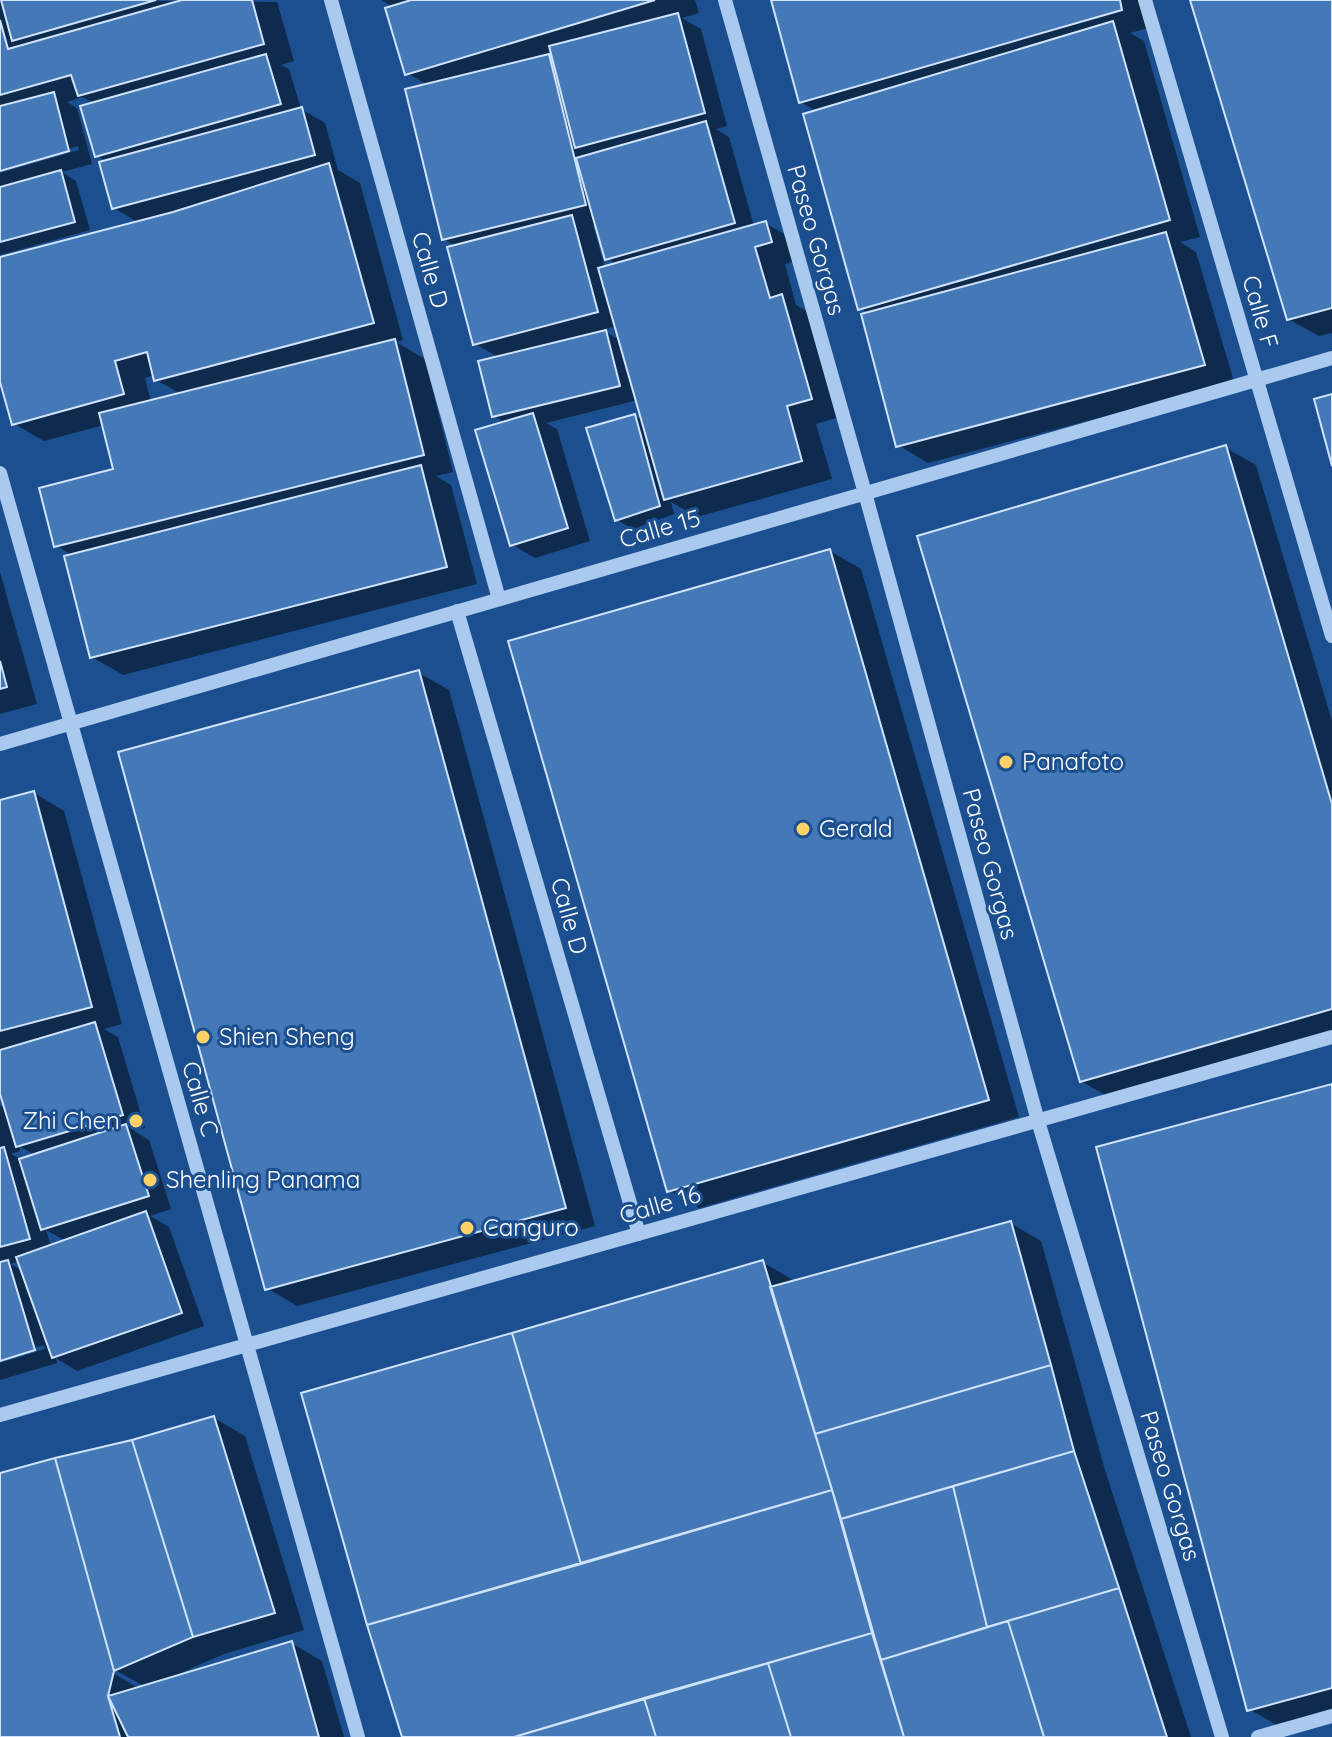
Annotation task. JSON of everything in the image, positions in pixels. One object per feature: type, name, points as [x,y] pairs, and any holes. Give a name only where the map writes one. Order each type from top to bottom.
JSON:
[{"type":"street","name":"Calle D","points":[[331,0],[499,599]]},
{"type":"street","name":"Paseo Gorgas","points":[[725,0],[1038,1121],[1222,1737]]},
{"type":"street","name":"Calle F","points":[[1145,0],[1332,636]]},
{"type":"street","name":"Calle 15","points":[[0,744],[1332,358]]},
{"type":"street","name":"Calle C","points":[[0,473],[358,1737]]},
{"type":"street","name":"Calle D","points":[[457,611],[639,1234]]},
{"type":"street","name":"Calle 16","points":[[0,1415],[1332,1037]]},
{"type":"street","points":[[1258,1737],[1332,1716]]},
{"type":"building","points":[[1,0],[156,0],[12,41]]},
{"type":"building","points":[[182,0],[252,0],[264,44],[78,96],[71,75],[0,95],[0,20],[8,49]]},
{"type":"building","points":[[411,0],[655,0],[405,75],[385,8]]},
{"type":"building","points":[[771,0],[1120,0],[1122,10],[799,103]]},
{"type":"building","points":[[1190,0],[1332,0],[1332,308],[1287,320]]},
{"type":"building","points":[[678,13],[705,113],[575,148],[549,46]]},
{"type":"building","points":[[1113,21],[1170,220],[858,310],[803,114]]},
{"type":"building","points":[[266,54],[281,104],[95,157],[80,106]]},
{"type":"building","points":[[549,54],[586,205],[442,240],[405,89]]},
{"type":"building","points":[[54,92],[69,151],[0,171],[0,106]]},
{"type":"building","points":[[302,107],[315,155],[112,209],[99,162]]},
{"type":"building","points":[[706,121],[735,223],[605,260],[576,158]]},
{"type":"building","points":[[329,163],[374,323],[154,381],[147,352],[115,361],[124,394],[12,425],[0,382],[0,257],[173,212]]},
{"type":"building","points":[[61,170],[75,222],[0,242],[0,187]]},
{"type":"building","points":[[572,215],[598,312],[473,345],[447,247]]},
{"type":"building","points":[[766,221],[772,242],[755,247],[770,298],[782,294],[812,399],[787,406],[802,461],[664,500],[598,268]]},
{"type":"building","points":[[1166,232],[1205,365],[896,447],[861,314]]},
{"type":"building","points":[[606,330],[620,386],[492,417],[478,361]]},
{"type":"building","points":[[395,339],[424,455],[54,547],[39,488],[113,469],[99,413]]},
{"type":"building","points":[[1332,394],[1332,466],[1314,399]]},
{"type":"building","points":[[533,413],[568,528],[510,546],[475,430]]},
{"type":"building","points":[[635,414],[660,506],[615,521],[586,428]]},
{"type":"building","points":[[1226,445],[1332,804],[1332,1009],[1080,1082],[917,536]]},
{"type":"building","points":[[421,465],[447,567],[90,658],[64,556]]},
{"type":"building","points":[[830,549],[989,1100],[667,1192],[508,641]]},
{"type":"building","points":[[0,661],[7,687],[0,689]]},
{"type":"building","points":[[419,670],[566,1208],[265,1290],[118,752]]},
{"type":"building","points":[[34,791],[92,1007],[0,1031],[0,800]]},
{"type":"building","points":[[95,1022],[123,1115],[16,1147],[0,1094],[0,1050]]},
{"type":"building","points":[[1332,1084],[1332,1688],[1247,1711],[1096,1147]]},
{"type":"building","points":[[126,1124],[149,1196],[41,1230],[19,1159]]},
{"type":"building","points":[[4,1147],[30,1239],[0,1247],[0,1148]]},
{"type":"building","points":[[146,1211],[182,1313],[52,1358],[16,1257]]},
{"type":"building","points":[[1011,1221],[1051,1365],[815,1434],[770,1287]]},
{"type":"building","points":[[8,1260],[35,1350],[0,1361],[0,1262]]},
{"type":"building","points":[[763,1260],[832,1490],[581,1564],[512,1333]]},
{"type":"building","points":[[512,1333],[581,1564],[367,1625],[301,1393]]},
{"type":"building","points":[[1051,1365],[1074,1451],[841,1519],[815,1434]]},
{"type":"building","points":[[214,1416],[275,1613],[193,1637],[132,1440]]},
{"type":"building","points":[[132,1440],[193,1637],[114,1671],[55,1458]]},
{"type":"building","points":[[1074,1451],[1119,1588],[987,1627],[953,1486]]},
{"type":"building","points":[[55,1458],[114,1671],[108,1696],[120,1737],[0,1737],[0,1473]]},
{"type":"building","points":[[953,1486],[987,1627],[881,1660],[841,1519]]},
{"type":"building","points":[[832,1490],[872,1633],[514,1737],[402,1737],[367,1625]]},
{"type":"building","points":[[1119,1588],[1167,1737],[1044,1737],[1008,1621]]},
{"type":"building","points":[[1008,1621],[1044,1737],[904,1737],[881,1660]]},
{"type":"building","points":[[872,1633],[904,1737],[791,1737],[768,1663]]},
{"type":"building","points":[[292,1641],[319,1737],[128,1737],[108,1696]]},
{"type":"building","points":[[768,1663],[791,1737],[656,1737],[644,1698]]},
{"type":"building","points":[[644,1698],[656,1737],[514,1737]]},
{"type":"place","name":"Panafoto","points":[[1006,762]]},
{"type":"place","name":"Gerald","points":[[803,829]]},
{"type":"place","name":"Shien Sheng","points":[[203,1037]]},
{"type":"place","name":"Zhi Chen","points":[[136,1121]]},
{"type":"place","name":"Shenling Panama","points":[[150,1180]]},
{"type":"place","name":"Canguro","points":[[467,1228]]}]
